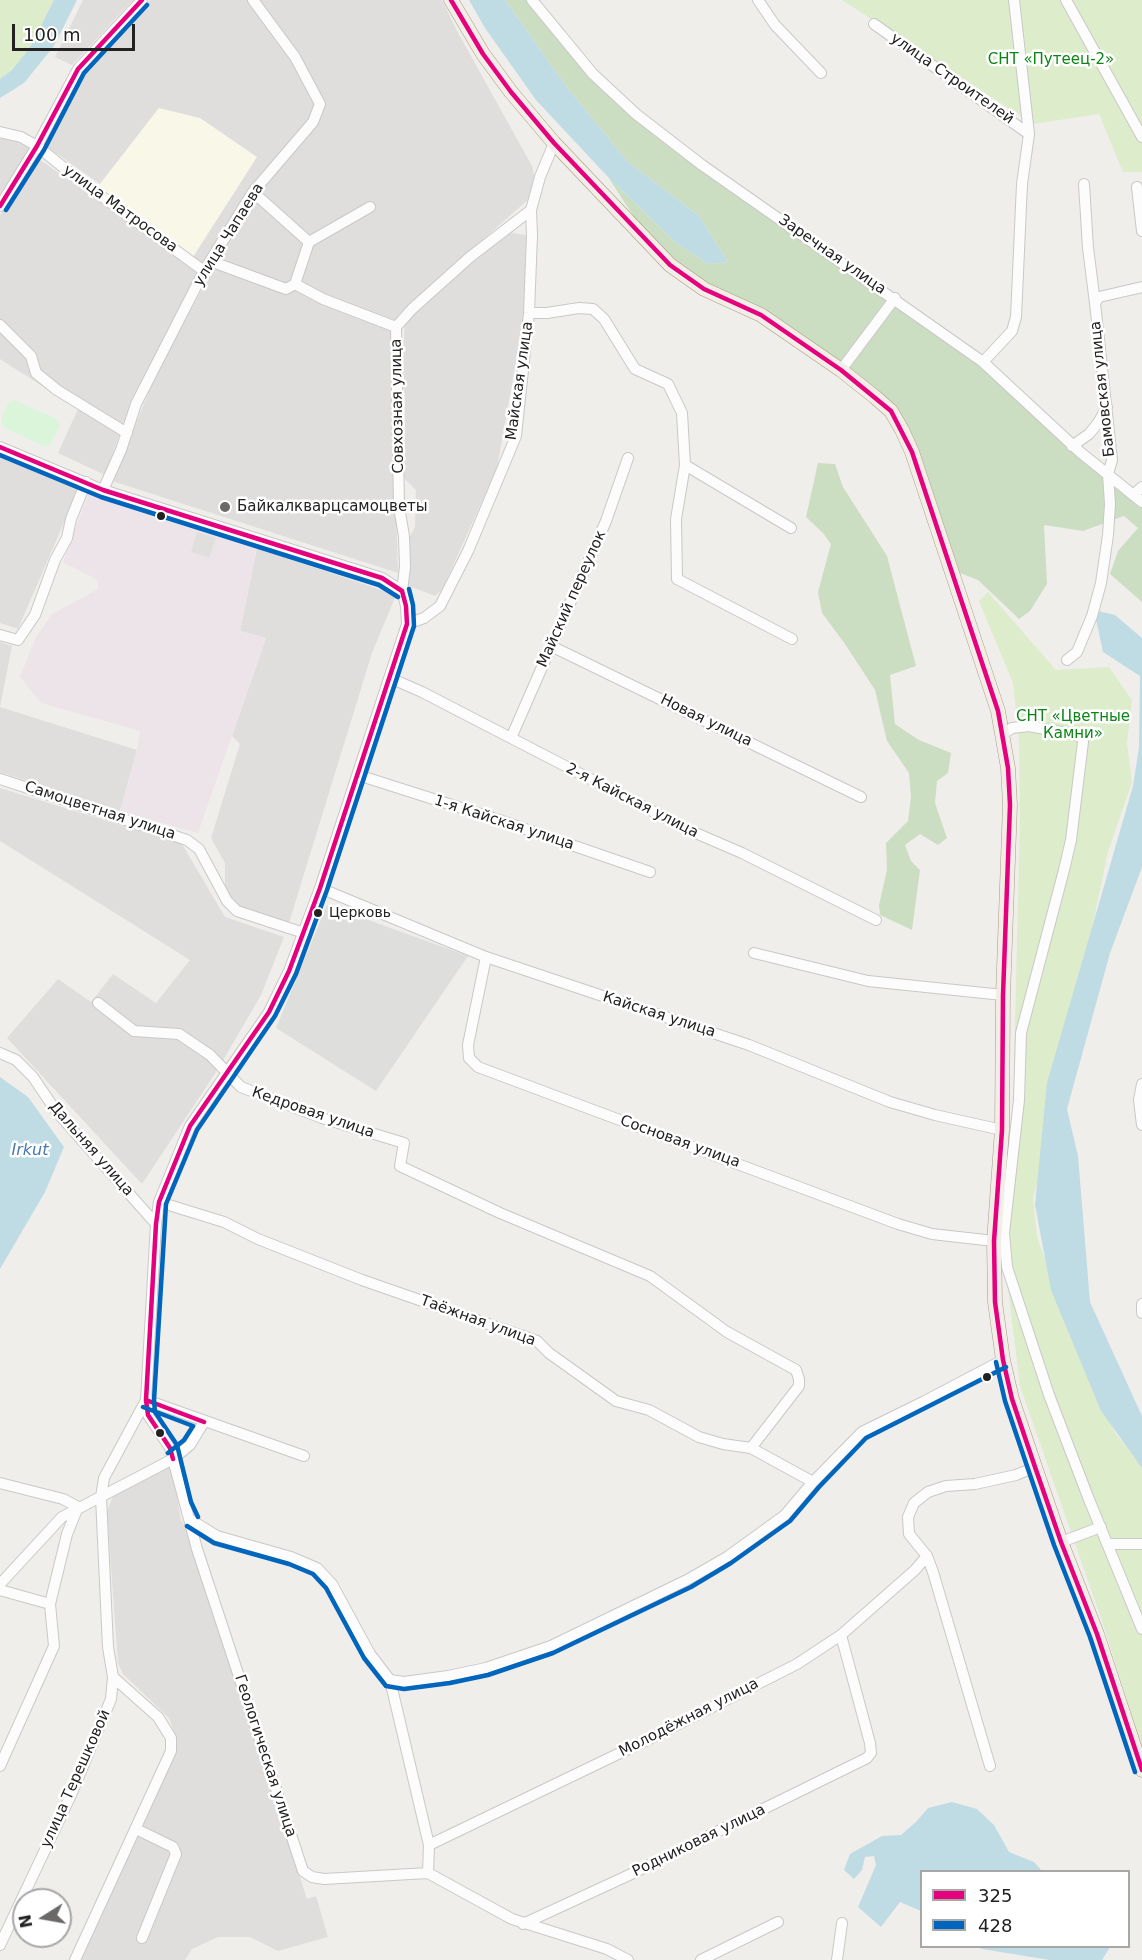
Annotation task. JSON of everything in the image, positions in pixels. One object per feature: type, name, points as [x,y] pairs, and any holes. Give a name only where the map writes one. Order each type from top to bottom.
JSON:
[{"type":"main road","points":[[452,0],[483,54],[511,92],[554,144],[670,265],[704,289],[761,315],[841,370],[891,411],[912,452],[998,711],[1008,768],[1010,805],[1003,995],[1002,1131],[993,1241],[996,1302],[1003,1360],[1012,1399],[1035,1467],[1097,1634],[1142,1770]]},
{"type":"street","points":[[0,206],[37,146],[78,69],[142,0]]},
{"type":"street","name":"улица Чапаева","points":[[103,490],[127,434],[136,404],[207,266],[253,192],[313,122],[320,104],[295,57],[253,0]]},
{"type":"street","name":"Заречная улица","points":[[532,0],[593,74],[636,114],[702,165],[983,362],[1072,446],[1137,499]]},
{"type":"street","points":[[758,0],[775,25],[821,73]]},
{"type":"street","points":[[983,362],[1012,331],[1016,317],[1022,184],[1029,134],[1014,0]]},
{"type":"street","points":[[1066,0],[1142,137]]},
{"type":"street","name":"улица Строителей","points":[[874,24],[1029,134]]},
{"type":"street","name":"улица Матросова","points":[[0,132],[21,137],[37,146],[74,176],[207,266],[286,289],[294,284]]},
{"type":"street","name":"Майская улица","points":[[407,624],[424,618],[440,606],[468,551],[516,436],[529,313],[531,210],[540,177],[554,144]]},
{"type":"street","points":[[1084,184],[1088,248],[1095,303]]},
{"type":"street","points":[[1137,188],[1142,231]]},
{"type":"street","points":[[253,192],[309,242]]},
{"type":"street","points":[[370,207],[309,242],[294,284],[323,299],[396,327]]},
{"type":"street","name":"Совхозная улица","points":[[101,1497],[104,1478],[146,1400],[159,1202],[190,1126],[270,1012],[289,971],[321,888],[407,624],[402,591],[405,557],[399,507],[396,327],[412,309],[470,257],[531,210]]},
{"type":"street","name":"Бамовская улица","points":[[1067,660],[1077,652],[1084,637],[1101,583],[1110,504],[1108,474],[1112,460],[1095,303],[1099,297],[1142,287]]},
{"type":"street","points":[[841,370],[894,298]]},
{"type":"street","points":[[529,313],[593,309],[604,319],[635,369],[668,384],[682,413],[685,465],[676,519],[677,579],[792,639]]},
{"type":"street","points":[[0,325],[31,356],[36,373],[57,390],[127,434]]},
{"type":"street","points":[[1072,446],[1089,434],[1107,407]]},
{"type":"street","points":[[0,447],[103,490],[382,578],[402,591]]},
{"type":"street","name":"Майский переулок","points":[[511,738],[606,521],[628,458]]},
{"type":"street","points":[[685,465],[791,528]]},
{"type":"street","points":[[0,635],[18,640],[35,615],[55,560],[67,538],[71,519],[86,482]]},
{"type":"street","points":[[1137,499],[1142,487]]},
{"type":"street","name":"Новая улица","points":[[551,646],[861,797]]},
{"type":"street","name":"2-я Кайская улица","points":[[390,678],[422,692],[691,831],[742,853],[876,920]]},
{"type":"street","points":[[1003,734],[1012,728],[1029,726],[1077,735],[1082,738],[1083,742],[1071,840],[1021,1034],[1019,1100],[1004,1233],[1007,1267],[1049,1395],[1142,1629]]},
{"type":"street","name":"1-я Кайская улица","points":[[358,775],[650,872]]},
{"type":"street","name":"Самоцветная улица","points":[[0,779],[187,840],[199,849],[228,902],[237,910],[303,933]]},
{"type":"street","name":"Кайская улица","points":[[321,888],[486,957],[749,1045],[891,1102],[1002,1131]]},
{"type":"street","points":[[754,953],[868,981],[1003,995]]},
{"type":"street","name":"Сосновая улица","points":[[486,957],[468,1045],[469,1058],[478,1067],[898,1224],[932,1234],[993,1241]]},
{"type":"street","name":"Кедровая улица","points":[[98,1003],[134,1031],[179,1034],[210,1055],[241,1087],[322,1118],[404,1143],[400,1166],[500,1213],[650,1276],[727,1332],[796,1370],[799,1386],[751,1448]]},
{"type":"street","name":"Дальняя улица","points":[[0,1053],[16,1060],[33,1077],[56,1111],[156,1224]]},
{"type":"street","points":[[1142,1083],[1139,1100],[1142,1125]]},
{"type":"street","name":"Таёжная улица","points":[[159,1202],[224,1222],[258,1239],[363,1280],[537,1341],[549,1353],[616,1401],[649,1410],[699,1437],[723,1444],[751,1448],[813,1482]]},
{"type":"street","points":[[1142,1304],[1142,1313]]},
{"type":"street","points":[[390,1680],[404,1682],[486,1668],[551,1646],[687,1580],[727,1557],[785,1515],[813,1482],[862,1432],[1003,1360]]},
{"type":"street","points":[[304,1456],[146,1400],[148,1415],[170,1448],[184,1504],[191,1520],[217,1536],[291,1557],[316,1568],[332,1584],[370,1654],[390,1680],[429,1845],[428,1873],[523,1924],[607,1949],[628,1960]]},
{"type":"street","points":[[0,1584],[62,1516],[173,1459],[190,1445],[204,1422]]},
{"type":"street","points":[[990,1766],[927,1556],[909,1534],[908,1517],[914,1503],[928,1492],[946,1486],[975,1484],[1016,1475],[1035,1467]]},
{"type":"street","points":[[0,1483],[63,1499],[78,1507]]},
{"type":"street","name":"улица Терешковой","points":[[0,1945],[76,1784],[111,1699],[113,1677],[108,1647],[101,1497]]},
{"type":"street","points":[[0,1766],[54,1646],[50,1604],[67,1534],[78,1507]]},
{"type":"street","name":"Геологическая улица","points":[[191,1520],[211,1592],[303,1871],[312,1877],[324,1879],[428,1873]]},
{"type":"street","points":[[1061,1542],[1101,1527]]},
{"type":"street","points":[[1108,1544],[1142,1544]]},
{"type":"street","name":"Молодёжная улица","points":[[429,1845],[647,1740],[797,1664],[841,1635],[915,1570],[927,1556]]},
{"type":"street","points":[[0,1590],[50,1604]]},
{"type":"street","name":"Родниковая улица","points":[[523,1924],[627,1876],[867,1758],[872,1753],[841,1635]]},
{"type":"street","points":[[75,1960],[171,1751],[171,1738],[158,1717],[113,1677]]},
{"type":"street","points":[[136,1829],[173,1848],[176,1854],[142,1938]]},
{"type":"street","points":[[701,1960],[778,1922]]},
{"type":"street","points":[[837,1960],[842,1923]]},
{"type":"shaded area","points":[[83,0],[133,0],[72,65],[55,57]]},
{"type":"shaded area","points":[[150,0],[442,0],[532,166],[536,184],[531,197],[398,315],[391,328],[398,573],[112,481],[161,363],[213,270],[193,257],[159,108],[100,184],[46,146],[74,91],[94,61]]},
{"type":"shaded area","points":[[159,108],[200,118],[257,157],[193,257],[97,188]]},
{"type":"shaded area","points":[[0,135],[30,149],[0,194]]},
{"type":"shaded area","points":[[39,159],[200,273],[133,396],[105,475],[58,453],[78,409],[0,359],[0,215]]},
{"type":"shaded area","points":[[508,232],[526,235],[524,316],[497,468],[442,590],[435,596],[409,586],[408,540],[415,527],[416,490],[404,478],[405,397],[401,375],[405,325],[415,312]]},
{"type":"shaded area","points":[[0,453],[81,483],[18,629],[0,623]]},
{"type":"shaded area","points":[[89,492],[257,548],[240,631],[266,638],[198,833],[120,811],[140,731],[41,703],[20,677],[35,639],[52,614],[98,589],[97,580],[63,562]]},
{"type":"shaded area","points":[[197,532],[216,538],[209,558],[191,552]]},
{"type":"shaded area","points":[[257,548],[396,595],[372,653],[288,926],[225,906],[225,863],[211,838],[240,744],[232,736],[266,638],[240,631]]},
{"type":"shaded area","points":[[0,642],[12,646],[0,707]]},
{"type":"shaded area","points":[[0,707],[137,750],[120,811],[0,772]]},
{"type":"shaded area","points":[[0,788],[182,844],[225,917],[284,937],[261,995],[218,1069],[142,1184],[7,1038],[58,979],[91,1002],[113,974],[156,1003],[190,960],[0,841]]},
{"type":"shaded area","points":[[327,905],[468,956],[376,1091],[276,1028]]},
{"type":"shaded area","points":[[166,1465],[172,1468],[181,1520],[188,1533],[307,1899],[316,1896],[328,1937],[278,1951],[250,1937],[218,1937],[192,1949],[185,1960],[80,1960],[175,1735],[169,1718],[123,1674],[118,1663],[107,1511],[114,1494]]},
{"type":"green space","points":[[0,0],[54,0],[29,49],[12,70],[0,79]]},
{"type":"green space","points":[[505,0],[532,0],[636,114],[983,362],[1142,502],[1142,602],[1110,574],[1118,551],[1138,528],[1124,516],[1083,531],[1044,525],[1047,584],[1030,611],[1019,619],[978,580],[952,570],[891,411],[743,307],[655,249],[608,177],[676,243],[708,264],[728,262],[699,216],[628,162],[566,86]]},
{"type":"green space","name":"СНТ «Путеец-2»","points":[[842,0],[1142,0],[1142,172],[1123,172],[1099,114],[1033,124]]},
{"type":"green space","points":[[14,400],[57,419],[59,427],[50,445],[45,447],[3,427],[1,420],[9,402]]},
{"type":"green space","points":[[818,463],[835,464],[843,487],[887,556],[916,666],[890,675],[895,724],[919,740],[951,753],[948,773],[937,781],[935,803],[947,838],[938,845],[920,834],[905,845],[911,861],[920,870],[912,930],[880,915],[879,905],[887,870],[886,843],[908,821],[911,797],[909,773],[887,741],[875,690],[822,613],[818,592],[831,544],[806,517]]},
{"type":"green space","name":"СНТ «Цветные Камни»","points":[[988,592],[1056,670],[1109,667],[1132,700],[1127,743],[1132,782],[1108,852],[1040,1175],[1033,1197],[1037,1237],[1075,1342],[1115,1433],[1142,1466],[1142,1747],[1100,1615],[1020,1386],[1003,1247],[1012,1146],[1020,817],[1019,740],[1013,683],[979,601]]},
{"type":"water","points":[[54,0],[77,0],[54,46],[24,83],[0,98],[0,79],[12,70],[29,49]]},
{"type":"water","points":[[469,0],[505,0],[566,86],[628,162],[699,216],[728,262],[708,264],[676,243],[608,177],[536,100],[485,28]]},
{"type":"water","points":[[1094,610],[1115,615],[1142,638],[1142,867],[1110,953],[1067,1109],[1078,1156],[1090,1302],[1142,1416],[1142,1468],[1101,1411],[1051,1290],[1035,1205],[1047,1083],[1133,786],[1139,747],[1140,676],[1103,652]]},
{"type":"water","name":"Irkut","points":[[0,1077],[28,1097],[64,1147],[45,1192],[0,1269]]},
{"type":"water","points":[[952,1802],[977,1809],[994,1825],[1009,1852],[1034,1862],[1041,1870],[920,1870],[920,1911],[900,1902],[881,1927],[858,1907],[876,1865],[874,1856],[865,1857],[862,1870],[854,1879],[844,1870],[850,1854],[882,1836],[901,1835],[928,1808]]},
{"type":"water","points":[[980,1948],[1109,1948],[1102,1960],[1050,1960]]},
{"type":"transit line","name":"325","points":[[0,206],[37,146],[78,69],[142,0]]},
{"type":"transit line","name":"325","points":[[451,0],[483,54],[511,92],[554,143],[670,265],[704,289],[761,315],[841,370],[891,411],[912,452],[998,711],[1008,768],[1010,805],[1003,995],[1002,1130],[994,1241],[995,1302],[1003,1360],[1012,1399],[1035,1467],[1097,1634],[1142,1770]]},
{"type":"transit line","name":"428","points":[[6,210],[44,150],[84,73],[147,5]]},
{"type":"transit line","name":"325","points":[[0,447],[103,490],[382,578],[402,591]]},
{"type":"transit line","name":"428","points":[[0,455],[101,497],[379,585],[398,597]]},
{"type":"transit line","name":"428","points":[[198,1517],[191,1502],[177,1445],[155,1412],[166,1204],[197,1130],[275,1016],[296,974],[327,890],[414,626],[413,605],[409,589]]},
{"type":"transit line","name":"325","points":[[173,1459],[170,1448],[148,1415],[146,1400],[159,1202],[190,1126],[269,1012],[289,971],[320,888],[407,624],[402,591]]},
{"type":"transit line","name":"428","points":[[996,1362],[1005,1401],[1028,1469],[1054,1545],[1090,1637],[1135,1772]]},
{"type":"transit line","name":"428","points":[[187,1526],[214,1543],[289,1564],[313,1574],[326,1588],[364,1658],[386,1686],[404,1689],[450,1683],[488,1675],[553,1653],[691,1587],[731,1563],[790,1521],[866,1438],[1006,1367]]},
{"type":"transit line","name":"325","points":[[146,1400],[204,1422]]},
{"type":"transit line","name":"428","points":[[143,1407],[193,1426],[184,1440],[168,1453]]},
{"type":"place","name":"Байкалкварцсамоцветы","points":[[225,507]]},
{"type":"place","name":"Церковь","points":[[318,913]]}]
